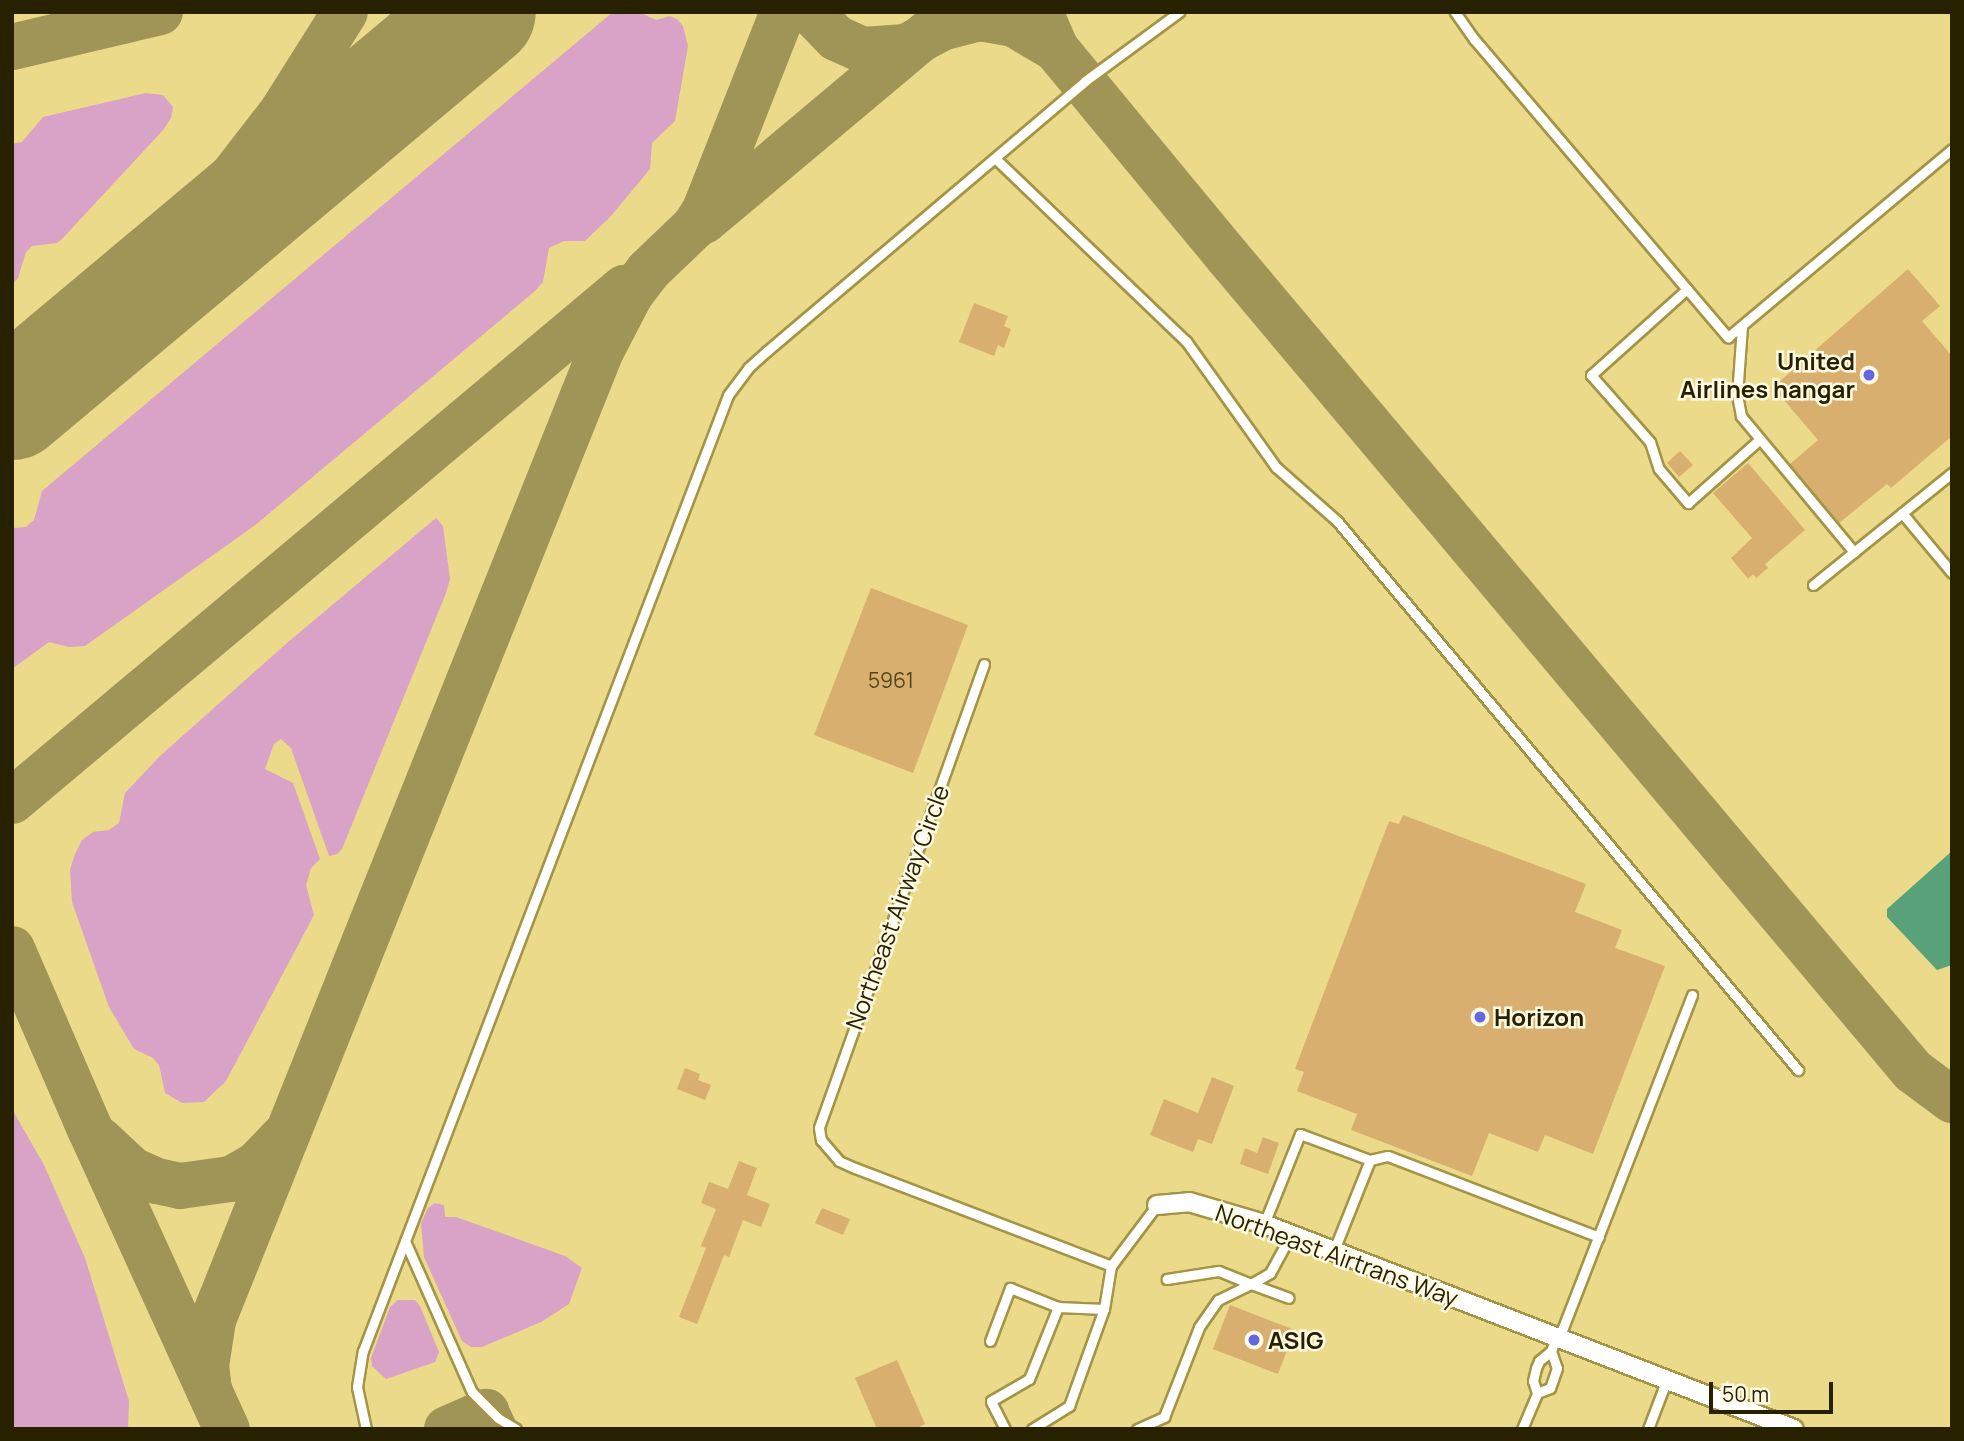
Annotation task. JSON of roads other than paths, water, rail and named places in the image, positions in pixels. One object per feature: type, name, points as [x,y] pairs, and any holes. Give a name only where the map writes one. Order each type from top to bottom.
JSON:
[{"type":"street","name":"Northeast Airtrans Way","points":[[1157,1205],[1189,1202],[1264,1224],[1334,1250],[1555,1342],[1667,1379],[1794,1429]]},
{"type":"lane","points":[[366,1429],[358,1399],[359,1366],[727,395],[748,368],[767,351],[1086,81],[1179,12]]},
{"type":"lane","points":[[1455,12],[1474,39],[1728,337],[1952,149]]},
{"type":"lane","points":[[996,159],[1186,341],[1276,467],[1337,521],[1798,1070]]},
{"type":"lane","points":[[1687,289],[1591,375],[1650,442],[1659,469],[1688,503],[1759,440]]},
{"type":"lane","points":[[1742,326],[1737,395],[1741,416],[1854,552]]},
{"type":"lane","points":[[1813,585],[1952,473]]},
{"type":"lane","points":[[1902,513],[1952,573]]},
{"type":"lane","name":"Northeast Airway Circle","points":[[984,664],[819,1128],[821,1140],[839,1161],[855,1168],[1111,1266]]},
{"type":"lane","points":[[1522,1429],[1537,1393],[1533,1381],[1539,1360],[1555,1342],[1599,1237],[1692,995]]},
{"type":"lane","points":[[1264,1224],[1300,1134],[1370,1160],[1388,1156],[1599,1237]]},
{"type":"lane","points":[[1334,1250],[1370,1160]]},
{"type":"lane","name":"Northeast Airtrans Way","points":[[1111,1266],[1157,1205]]},
{"type":"lane","points":[[1137,1429],[1164,1416],[1199,1327],[1218,1300],[1270,1273],[1291,1234]]},
{"type":"lane","points":[[405,1241],[472,1392],[498,1418],[516,1429]]},
{"type":"lane","points":[[1032,1429],[1069,1406],[1104,1309],[1111,1266]]},
{"type":"lane","points":[[1167,1279],[1218,1271],[1289,1298]]},
{"type":"lane","points":[[990,1341],[1010,1288],[1058,1307],[1104,1309]]},
{"type":"lane","points":[[1005,1429],[991,1401],[1029,1379],[1058,1307]]},
{"type":"lane","points":[[1537,1393],[1550,1388],[1558,1368],[1555,1342]]},
{"type":"lane","points":[[1648,1429],[1667,1379]]},
{"type":"place","name":"United Airlines hangar","points":[[1869,375]]},
{"type":"place","name":"Horizon","points":[[1480,1017]]},
{"type":"place","name":"ASIG","points":[[1254,1340]]}]
